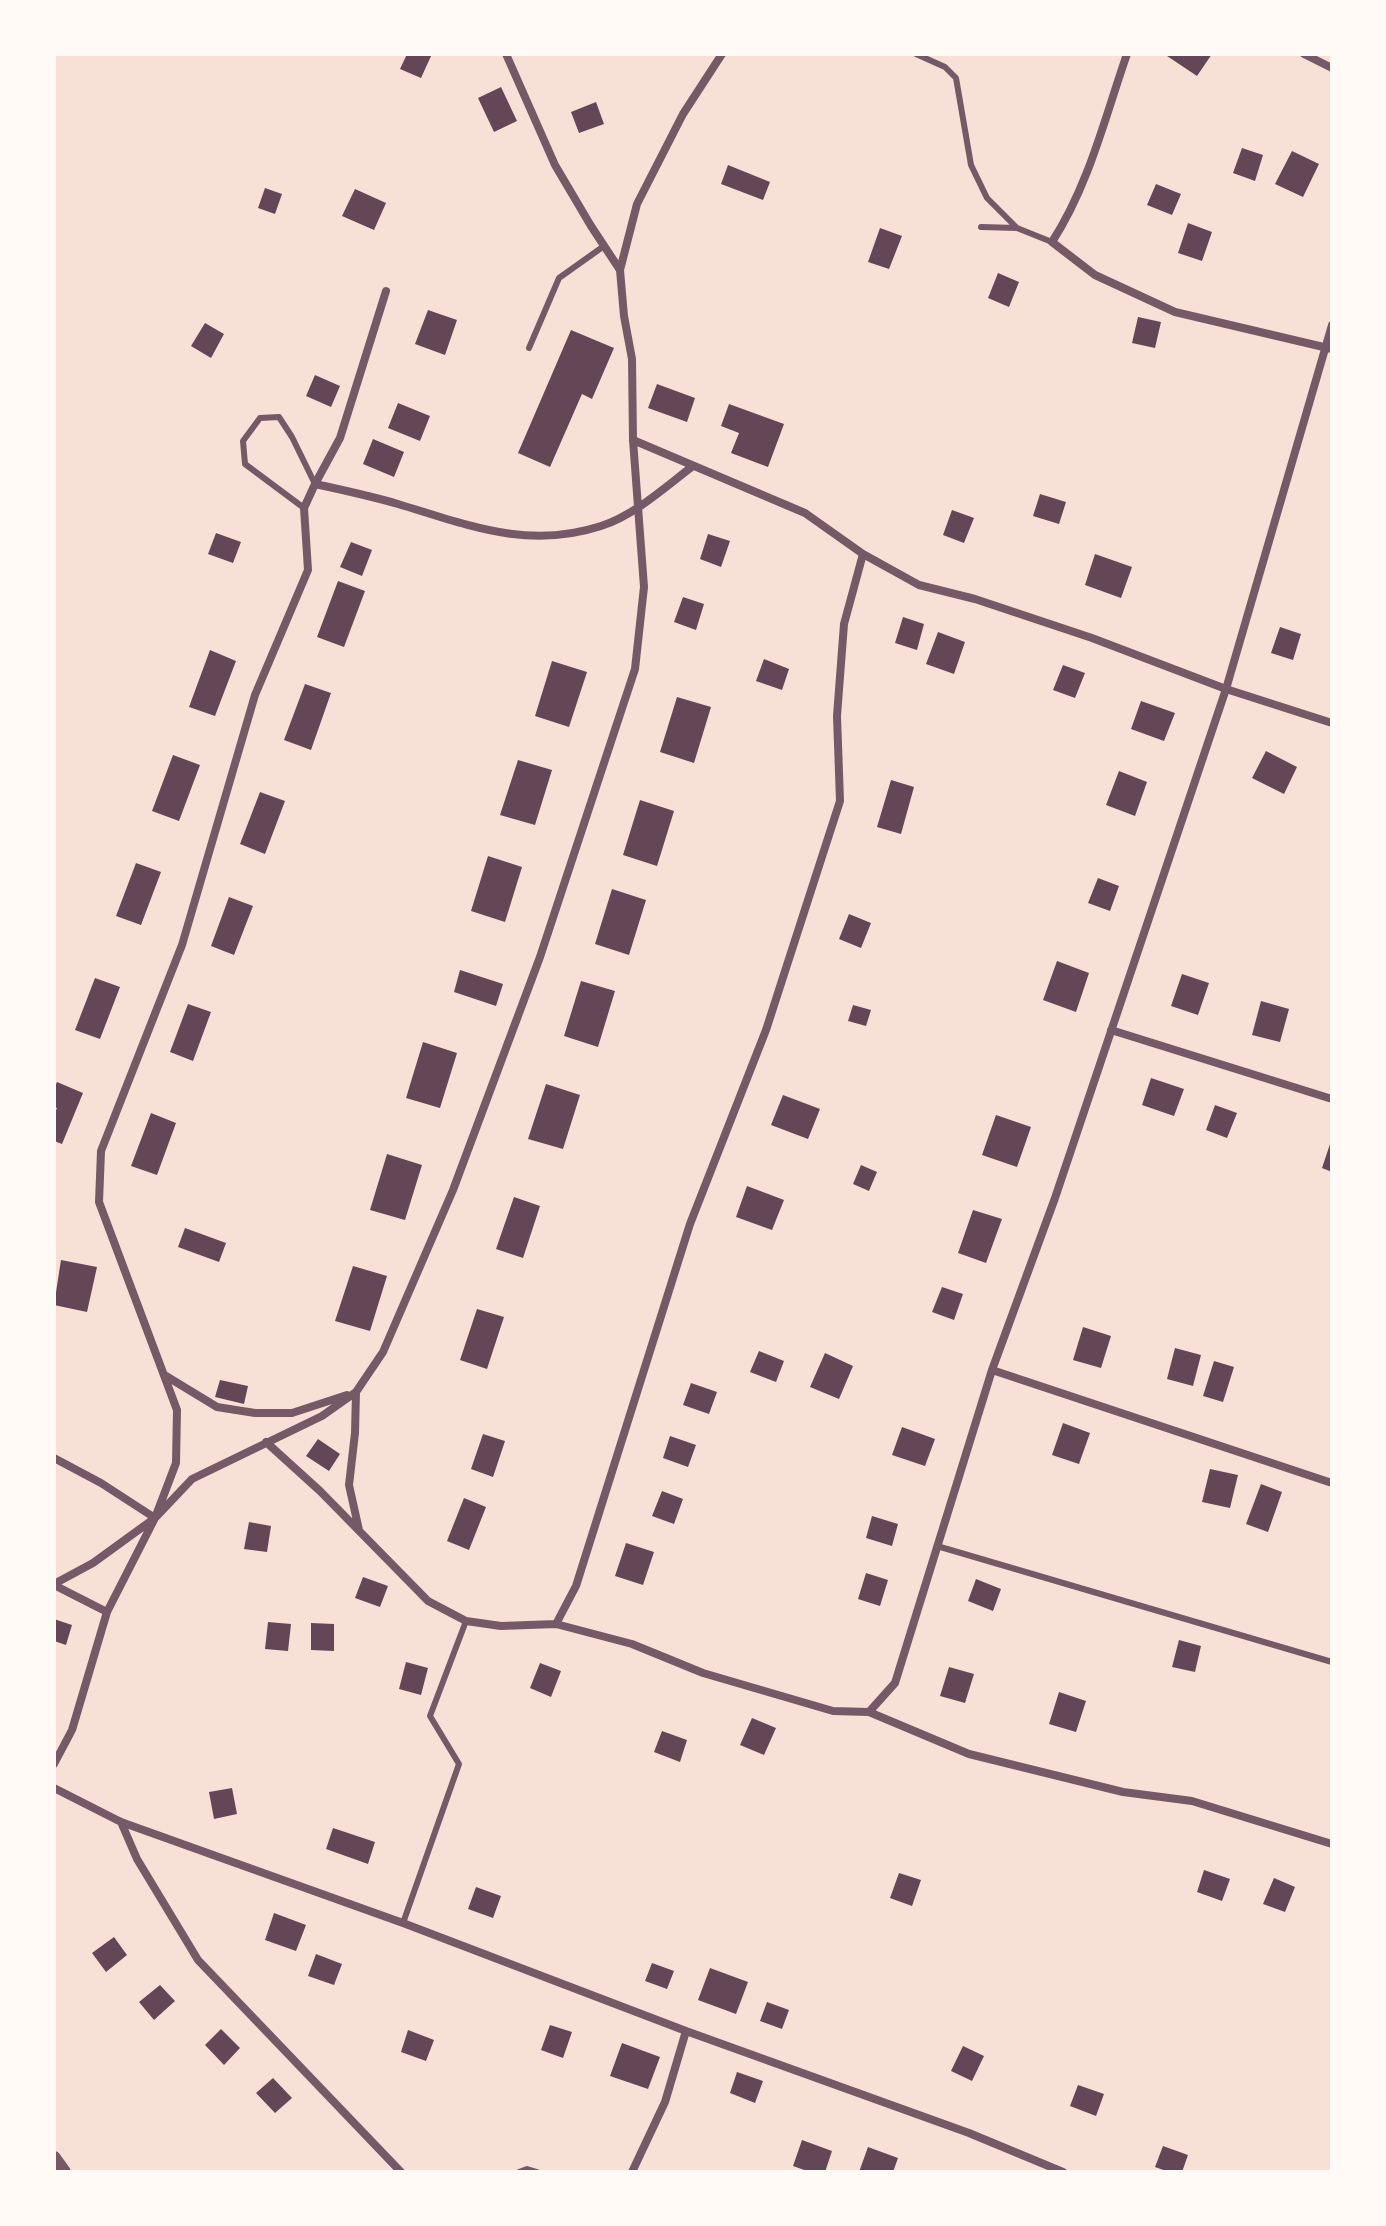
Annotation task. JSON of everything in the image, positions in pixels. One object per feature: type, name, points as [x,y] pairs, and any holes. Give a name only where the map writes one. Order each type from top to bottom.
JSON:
[{"type":"street","points":[[506,54],[555,165],[620,270]]},
{"type":"street","points":[[54,1585],[93,1563],[155,1518],[192,1479],[322,1416],[356,1392],[383,1352],[458,1176],[540,957],[635,669],[644,587],[633,440],[632,359],[620,270],[637,204],[683,114],[722,54]]},
{"type":"street","points":[[1127,54],[1103,130],[1052,242],[1095,275],[1175,312],[1329,348]]},
{"type":"street","points":[[1304,54],[1332,68]]},
{"type":"street","points":[[54,1764],[72,1730],[107,1612],[155,1518],[176,1463],[177,1410],[99,1202],[101,1151],[182,945],[255,695],[308,570],[304,508],[340,438],[386,291]]},
{"type":"street","points":[[869,1712],[895,1683],[992,1370],[1055,1198],[1226,689],[1329,348],[1332,325]]},
{"type":"street","points":[[633,440],[805,513],[863,554],[919,585],[975,599],[1092,638],[1226,689],[1332,723]]},
{"type":"street","points":[[315,484],[383,500],[498,534],[553,537],[603,526],[638,507],[693,466]]},
{"type":"street","points":[[556,1624],[576,1586],[681,1251],[766,1030],[840,801],[837,716],[844,624],[863,554]]},
{"type":"street","points":[[1111,1030],[1332,1099]]},
{"type":"street","points":[[992,1370],[1332,1483]]},
{"type":"street","points":[[166,1376],[217,1407],[255,1413],[292,1413],[356,1392]]},
{"type":"street","points":[[356,1392],[349,1485],[360,1530]]},
{"type":"street","points":[[266,1442],[360,1530],[428,1601],[466,1621],[501,1626],[556,1624],[632,1644],[703,1673],[833,1711],[869,1712],[969,1754],[1123,1792],[1192,1801],[1332,1844]]},
{"type":"street","points":[[54,1458],[101,1483],[155,1518]]},
{"type":"street","points":[[54,1585],[107,1612]]},
{"type":"street","points":[[54,1788],[121,1822],[969,2133],[1063,2172]]},
{"type":"street","points":[[121,1822],[137,1859],[198,1960],[401,2172]]},
{"type":"street","points":[[632,2172],[665,2102],[686,2031]]},
{"type":"street","points":[[54,2158],[64,2172]]},
{"type":"lane","points":[[916,54],[945,67],[956,78],[971,165],[987,198],[1017,228]]},
{"type":"lane","points":[[981,227],[1017,228],[1052,242]]},
{"type":"lane","points":[[529,348],[559,278],[604,246]]},
{"type":"lane","points":[[304,508],[245,464],[243,441],[260,418],[279,417],[315,484]]},
{"type":"lane","points":[[937,1546],[1332,1662]]},
{"type":"lane","points":[[403,1923],[459,1764],[430,1716],[466,1621]]},
{"type":"lane","points":[[519,2172],[527,2169],[537,2172]]},
{"type":"building","points":[[407,54],[432,54],[421,78],[400,69]]},
{"type":"building","points":[[1164,54],[1212,54],[1197,76]]},
{"type":"building","points":[[501,87],[517,121],[494,132],[478,98]]},
{"type":"building","points":[[596,102],[604,124],[579,133],[571,112]]},
{"type":"building","points":[[1242,148],[1263,155],[1255,181],[1233,173]]},
{"type":"building","points":[[1292,151],[1319,164],[1303,197],[1275,184]]},
{"type":"building","points":[[728,165],[770,182],[763,200],[721,184]]},
{"type":"building","points":[[1156,184],[1181,194],[1172,215],[1147,205]]},
{"type":"building","points":[[265,188],[282,194],[275,214],[258,208]]},
{"type":"building","points":[[355,189],[386,203],[374,230],[342,216]]},
{"type":"building","points":[[1188,223],[1212,232],[1202,261],[1178,253]]},
{"type":"building","points":[[880,228],[902,236],[889,269],[868,262]]},
{"type":"building","points":[[998,273],[1019,282],[1009,307],[988,298]]},
{"type":"building","points":[[428,310],[457,320],[445,355],[415,344]]},
{"type":"building","points":[[1138,317],[1161,322],[1155,348],[1132,343]]},
{"type":"building","points":[[205,323],[224,334],[211,358],[191,346]]},
{"type":"building","points":[[571,330],[614,348],[592,399],[582,394],[550,467],[518,453]]},
{"type":"building","points":[[315,375],[340,386],[331,407],[306,396]]},
{"type":"building","points":[[657,384],[695,398],[687,422],[648,408]]},
{"type":"building","points":[[398,403],[430,416],[420,441],[388,428]]},
{"type":"building","points":[[729,404],[784,424],[768,467],[731,453],[739,433],[721,426]]},
{"type":"building","points":[[373,439],[404,452],[394,477],[363,464]]},
{"type":"building","points":[[1040,494],[1066,502],[1059,524],[1033,516]]},
{"type":"building","points":[[952,510],[974,518],[964,543],[943,535]]},
{"type":"building","points":[[216,533],[241,542],[233,563],[208,554]]},
{"type":"building","points":[[708,534],[730,541],[721,567],[700,559]]},
{"type":"building","points":[[351,542],[372,550],[362,576],[340,567]]},
{"type":"building","points":[[1095,554],[1132,567],[1121,598],[1085,585]]},
{"type":"building","points":[[338,581],[365,591],[344,647],[317,637]]},
{"type":"building","points":[[683,597],[704,604],[696,630],[674,622]]},
{"type":"building","points":[[903,617],[924,624],[917,650],[895,643]]},
{"type":"building","points":[[1280,627],[1301,634],[1293,660],[1271,653]]},
{"type":"building","points":[[938,632],[965,642],[954,674],[926,664]]},
{"type":"building","points":[[210,650],[236,661],[215,716],[189,707]]},
{"type":"building","points":[[764,659],[789,669],[782,690],[756,681]]},
{"type":"building","points":[[552,661],[587,672],[569,727],[535,716]]},
{"type":"building","points":[[1063,665],[1085,673],[1075,698],[1053,690]]},
{"type":"building","points":[[305,684],[331,693],[311,750],[284,740]]},
{"type":"building","points":[[677,697],[711,707],[694,763],[660,752]]},
{"type":"building","points":[[1141,701],[1175,713],[1164,741],[1131,729]]},
{"type":"building","points":[[1266,751],[1297,767],[1284,794],[1252,778]]},
{"type":"building","points":[[173,755],[200,765],[179,821],[152,811]]},
{"type":"building","points":[[518,760],[552,770],[535,825],[500,815]]},
{"type":"building","points":[[1119,771],[1147,782],[1135,816],[1106,805]]},
{"type":"building","points":[[891,780],[914,787],[901,834],[877,827]]},
{"type":"building","points":[[260,792],[285,801],[265,854],[240,844]]},
{"type":"building","points":[[640,800],[674,811],[657,866],[623,855]]},
{"type":"building","points":[[488,856],[522,867],[505,922],[471,911]]},
{"type":"building","points":[[136,863],[161,872],[141,925],[116,916]]},
{"type":"building","points":[[1098,878],[1119,886],[1110,911],[1088,903]]},
{"type":"building","points":[[612,889],[646,900],[629,955],[595,944]]},
{"type":"building","points":[[229,897],[253,906],[234,955],[211,946]]},
{"type":"building","points":[[849,914],[871,923],[861,948],[839,939]]},
{"type":"building","points":[[1057,961],[1089,973],[1076,1012],[1043,1000]]},
{"type":"building","points":[[460,970],[503,984],[496,1006],[454,992]]},
{"type":"building","points":[[1182,974],[1209,983],[1198,1015],[1171,1006]]},
{"type":"building","points":[[95,978],[120,987],[100,1039],[75,1030]]},
{"type":"building","points":[[581,981],[615,991],[598,1047],[564,1036]]},
{"type":"building","points":[[1261,1001],[1289,1009],[1280,1042],[1252,1035]]},
{"type":"building","points":[[188,1004],[211,1012],[193,1061],[170,1052]]},
{"type":"building","points":[[853,1005],[871,1010],[866,1026],[848,1021]]},
{"type":"building","points":[[423,1042],[457,1053],[440,1108],[406,1098]]},
{"type":"building","points":[[1151,1078],[1184,1089],[1174,1116],[1142,1105]]},
{"type":"building","points":[[57,1082],[83,1093],[62,1144],[54,1141],[57,1108],[54,1107],[54,1088]]},
{"type":"building","points":[[546,1084],[580,1095],[563,1149],[528,1139]]},
{"type":"building","points":[[783,1095],[820,1109],[808,1139],[771,1125]]},
{"type":"building","points":[[1215,1105],[1237,1113],[1227,1138],[1206,1130]]},
{"type":"building","points":[[151,1113],[176,1123],[157,1175],[131,1166]]},
{"type":"building","points":[[996,1115],[1031,1127],[1017,1167],[982,1155]]},
{"type":"building","points":[[1332,1138],[1332,1172],[1322,1168]]},
{"type":"building","points":[[387,1154],[422,1165],[405,1220],[370,1210]]},
{"type":"building","points":[[861,1165],[877,1172],[869,1191],[853,1184]]},
{"type":"building","points":[[747,1186],[784,1200],[772,1230],[736,1217]]},
{"type":"building","points":[[514,1197],[540,1206],[523,1258],[496,1249]]},
{"type":"building","points":[[973,1210],[1002,1219],[986,1263],[958,1253]]},
{"type":"building","points":[[185,1228],[226,1243],[219,1262],[178,1247]]},
{"type":"building","points":[[61,1260],[97,1267],[87,1312],[54,1305]]},
{"type":"building","points":[[353,1266],[387,1276],[370,1331],[335,1321]]},
{"type":"building","points":[[942,1287],[963,1294],[954,1320],[932,1312]]},
{"type":"building","points":[[477,1309],[504,1317],[487,1369],[460,1360]]},
{"type":"building","points":[[1083,1327],[1111,1336],[1101,1368],[1073,1360]]},
{"type":"building","points":[[1175,1348],[1201,1355],[1193,1386],[1167,1379]]},
{"type":"building","points":[[759,1351],[784,1361],[776,1382],[750,1372]]},
{"type":"building","points":[[825,1353],[853,1366],[839,1399],[810,1387]]},
{"type":"building","points":[[1214,1361],[1234,1367],[1223,1402],[1203,1396]]},
{"type":"building","points":[[220,1380],[248,1386],[244,1404],[215,1397]]},
{"type":"building","points":[[691,1383],[717,1392],[709,1414],[683,1405]]},
{"type":"building","points":[[1063,1423],[1090,1433],[1079,1464],[1052,1455]]},
{"type":"building","points":[[902,1427],[935,1439],[925,1466],[892,1455]]},
{"type":"building","points":[[483,1434],[505,1441],[493,1477],[471,1469]]},
{"type":"building","points":[[670,1436],[696,1445],[688,1467],[663,1458]]},
{"type":"building","points":[[318,1439],[340,1454],[329,1471],[306,1456]]},
{"type":"building","points":[[1210,1469],[1238,1475],[1230,1508],[1202,1502]]},
{"type":"building","points":[[1261,1484],[1282,1492],[1268,1532],[1246,1524]]},
{"type":"building","points":[[662,1491],[683,1499],[674,1524],[652,1516]]},
{"type":"building","points":[[464,1498],[486,1507],[469,1550],[447,1541]]},
{"type":"building","points":[[872,1516],[898,1524],[892,1546],[866,1538]]},
{"type":"building","points":[[249,1522],[271,1526],[267,1552],[244,1549]]},
{"type":"building","points":[[626,1543],[654,1552],[643,1585],[615,1576]]},
{"type":"building","points":[[866,1573],[888,1580],[880,1606],[858,1599]]},
{"type":"building","points":[[363,1577],[388,1586],[380,1607],[355,1598]]},
{"type":"building","points":[[976,1579],[1001,1589],[993,1611],[968,1601]]},
{"type":"building","points":[[54,1619],[72,1625],[66,1645],[54,1641]]},
{"type":"building","points":[[268,1622],[291,1624],[288,1651],[265,1649]]},
{"type":"building","points":[[311,1623],[334,1624],[334,1651],[311,1650]]},
{"type":"building","points":[[1179,1640],[1201,1646],[1195,1672],[1172,1667]]},
{"type":"building","points":[[406,1662],[428,1668],[421,1695],[399,1689]]},
{"type":"building","points":[[540,1663],[561,1671],[551,1697],[530,1688]]},
{"type":"building","points":[[949,1667],[974,1674],[965,1703],[940,1696]]},
{"type":"building","points":[[1059,1692],[1086,1701],[1076,1732],[1049,1724]]},
{"type":"building","points":[[752,1718],[776,1728],[764,1755],[740,1745]]},
{"type":"building","points":[[662,1731],[687,1740],[680,1762],[654,1752]]},
{"type":"building","points":[[232,1788],[237,1814],[214,1819],[209,1792]]},
{"type":"building","points":[[333,1828],[375,1842],[368,1864],[326,1849]]},
{"type":"building","points":[[1204,1870],[1230,1879],[1222,1901],[1197,1892]]},
{"type":"building","points":[[899,1873],[921,1880],[912,1906],[890,1898]]},
{"type":"building","points":[[1274,1878],[1295,1887],[1285,1912],[1263,1904]]},
{"type":"building","points":[[476,1887],[501,1896],[493,1918],[468,1909]]},
{"type":"building","points":[[274,1913],[306,1925],[296,1951],[265,1940]]},
{"type":"building","points":[[114,1937],[127,1955],[106,1972],[92,1953]]},
{"type":"building","points":[[316,1954],[342,1964],[334,1985],[308,1976]]},
{"type":"building","points":[[652,1963],[674,1971],[667,1989],[645,1981]]},
{"type":"building","points":[[710,1968],[748,1982],[736,2014],[698,2000]]},
{"type":"building","points":[[160,1985],[175,2001],[154,2020],[139,2002]]},
{"type":"building","points":[[767,2002],[789,2010],[782,2029],[760,2021]]},
{"type":"building","points":[[550,2025],[572,2032],[563,2058],[541,2050]]},
{"type":"building","points":[[221,2029],[240,2048],[224,2065],[205,2045]]},
{"type":"building","points":[[408,2030],[434,2040],[426,2061],[401,2052]]},
{"type":"building","points":[[622,2043],[660,2057],[648,2089],[610,2076]]},
{"type":"building","points":[[963,2046],[984,2056],[972,2081],[951,2071]]},
{"type":"building","points":[[737,2072],[763,2081],[755,2103],[730,2093]]},
{"type":"building","points":[[273,2078],[292,2098],[275,2113],[256,2093]]},
{"type":"building","points":[[1078,2085],[1104,2094],[1096,2116],[1070,2106]]},
{"type":"building","points":[[802,2140],[832,2151],[825,2172],[810,2172],[793,2166]]},
{"type":"building","points":[[1163,2146],[1188,2155],[1182,2172],[1155,2167]]},
{"type":"building","points":[[868,2147],[898,2158],[893,2172],[859,2172]]}]
